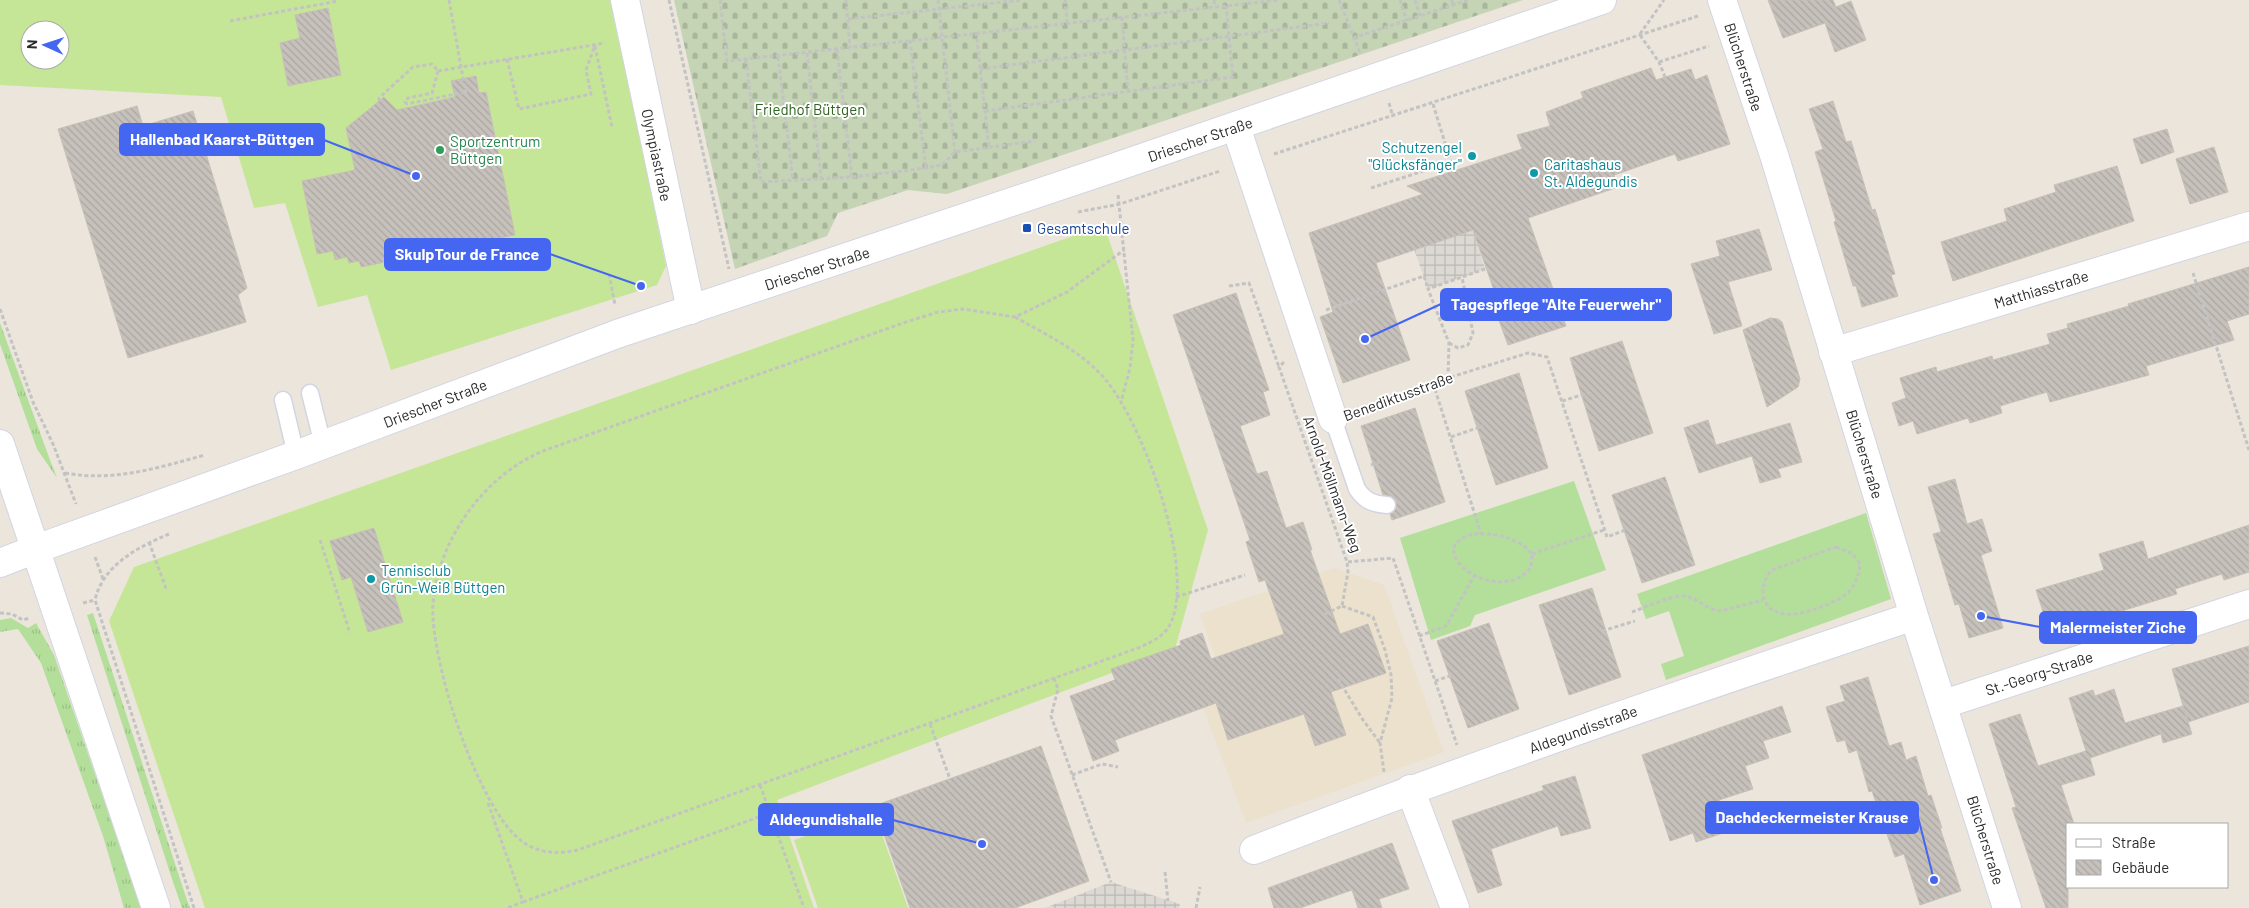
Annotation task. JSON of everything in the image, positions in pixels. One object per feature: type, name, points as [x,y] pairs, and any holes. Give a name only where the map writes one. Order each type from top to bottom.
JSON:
[{"type":"street","name":"Olympiastraße","points":[[625,0],[691,310]]},
{"type":"street","name":"Driescher Straße","points":[[0,563],[323,445],[617,334],[1236,127],[1602,0]]},
{"type":"street","name":"Blücherstraße","points":[[1723,4],[1775,158],[1914,616],[1944,704],[2007,908]]},
{"type":"street","name":"Benediktusstraße","points":[[1236,127],[1333,419]]},
{"type":"street","name":"Matthiasstraße","points":[[1833,352],[2249,226]]},
{"type":"street","points":[[0,444],[156,908]]},
{"type":"street","name":"St.-Georg-Straße","points":[[1944,704],[2249,604]]},
{"type":"street","name":"Aldegundisstraße","points":[[1254,850],[1400,793],[1662,700],[1914,616]]},
{"type":"street","points":[[1400,793],[1455,908]]},
{"type":"lane","points":[[310,393],[323,445]]},
{"type":"lane","points":[[283,400],[296,455]]},
{"type":"lane","points":[[1333,419],[1357,489],[1362,498],[1374,504],[1387,506]]},
{"type":"path","points":[[438,71],[432,93],[408,98],[405,102],[407,104],[466,94],[448,0]]},
{"type":"path","points":[[669,0],[731,279]]},
{"type":"path","points":[[720,0],[727,61],[778,57],[976,32],[1279,0]]},
{"type":"path","points":[[846,0],[850,48]]},
{"type":"path","points":[[938,0],[955,152]]},
{"type":"path","points":[[848,19],[1022,0]]},
{"type":"path","points":[[1065,0],[1067,22]]},
{"type":"path","points":[[1214,0],[1215,6]]},
{"type":"path","points":[[1339,0],[1361,56]]},
{"type":"path","points":[[1400,0],[1407,21]]},
{"type":"path","points":[[1415,0],[1420,16]]},
{"type":"path","points":[[1452,0],[1453,5]]},
{"type":"path","points":[[1353,38],[1468,0]]},
{"type":"path","points":[[1640,34],[1664,0]]},
{"type":"path","points":[[230,21],[338,1]]},
{"type":"path","points":[[1072,213],[1120,204],[1434,104],[1723,4]]},
{"type":"path","points":[[985,111],[1233,77],[1226,5]]},
{"type":"path","points":[[1122,17],[1128,92]]},
{"type":"path","points":[[980,69],[1329,23]]},
{"type":"path","points":[[976,32],[989,147]]},
{"type":"path","points":[[1640,34],[1659,62],[1665,77]]},
{"type":"path","points":[[910,40],[926,168]]},
{"type":"path","points":[[507,59],[519,109],[590,94],[586,70],[595,45]]},
{"type":"path","points":[[438,71],[595,45]]},
{"type":"path","points":[[595,45],[612,127]]},
{"type":"path","points":[[1659,62],[1713,45]]},
{"type":"path","points":[[837,50],[852,177]]},
{"type":"path","points":[[807,53],[821,178]]},
{"type":"path","points":[[778,57],[794,179]]},
{"type":"path","points":[[746,60],[762,182],[852,177],[926,168],[942,165],[955,152],[1035,141]]},
{"type":"path","points":[[380,101],[379,98],[413,67],[432,64],[438,71]]},
{"type":"path","points":[[1434,104],[1454,172]]},
{"type":"path","points":[[1372,188],[1451,162]]},
{"type":"path","points":[[1110,169],[1120,204],[1133,340],[1130,368],[1121,402]]},
{"type":"path","points":[[2184,246],[2249,450]]},
{"type":"path","points":[[1015,317],[1067,292],[1124,250]]},
{"type":"path","points":[[1428,289],[1485,269]]},
{"type":"path","points":[[1279,367],[1303,329],[1424,276],[1449,343],[1448,378]]},
{"type":"path","points":[[1449,343],[1458,348],[1468,345],[1473,333],[1462,277]]},
{"type":"path","name":"Arnold-Möllmann-Weg","points":[[1229,286],[1250,283],[1347,562],[1394,558],[1466,771]]},
{"type":"path","points":[[0,309],[33,402],[53,444],[104,580],[94,600],[194,908]]},
{"type":"path","points":[[481,783],[500,820],[512,833],[536,849],[562,853],[578,850],[930,724],[1138,648],[1159,638],[1172,620],[1176,597],[1174,553],[1161,494],[1148,459],[1121,402],[1105,379],[1082,357],[1060,342],[1015,317],[963,309],[925,315],[543,451],[507,471],[484,492],[456,531],[445,555],[433,603],[435,642],[443,680],[522,902]]},
{"type":"path","name":"Benediktusstraße","points":[[1333,419],[1433,383],[1528,353],[1547,357],[1607,537],[1628,529]]},
{"type":"path","points":[[1433,383],[1481,534]]},
{"type":"path","points":[[1562,401],[1588,393]]},
{"type":"path","points":[[1451,436],[1483,426]]},
{"type":"path","points":[[1532,554],[1604,530]]},
{"type":"path","points":[[1481,534],[1507,538],[1524,546],[1532,554],[1532,566],[1528,571],[1515,578],[1493,581],[1474,576],[1457,563],[1453,548],[1462,538],[1481,534]]},
{"type":"path","points":[[320,540],[350,633]]},
{"type":"path","points":[[149,542],[167,591]]},
{"type":"path","points":[[1836,547],[1845,549],[1853,554],[1860,564],[1858,577],[1852,589],[1838,600],[1788,615],[1773,610],[1763,600],[1763,583],[1772,570],[1822,550],[1836,547]]},
{"type":"path","points":[[1342,606],[1348,572],[1347,562]]},
{"type":"path","points":[[1176,597],[1245,574]]},
{"type":"path","points":[[1419,636],[1446,626],[1474,576]]},
{"type":"path","points":[[1632,612],[1678,596],[1688,596],[1714,610],[1721,611],[1763,600]]},
{"type":"path","points":[[1325,614],[1342,606],[1373,617],[1385,650],[1391,675],[1392,698],[1380,743],[1384,774],[1400,793]]},
{"type":"path","points":[[1602,631],[1635,621]]},
{"type":"path","points":[[1435,681],[1452,675]]},
{"type":"path","points":[[1054,678],[1058,689],[1051,716],[1111,882]]},
{"type":"path","points":[[1338,679],[1363,720],[1380,743]]},
{"type":"path","points":[[930,724],[950,779]]},
{"type":"path","points":[[1072,775],[1102,764],[1118,767]]},
{"type":"path","points":[[760,785],[804,908]]},
{"type":"path","points":[[507,908],[770,813]]},
{"type":"path","points":[[1165,872],[1168,901]]},
{"type":"path","points":[[1196,908],[1200,887]]},
{"type":"shaded area","points":[[1473,230],[1485,269],[1428,289],[1414,249]]},
{"type":"shaded area","points":[[1334,568],[1384,585],[1444,752],[1246,823],[1188,667],[1215,657],[1200,614]]},
{"type":"shaded area","points":[[1111,882],[1180,904],[1179,908],[1045,908]]},
{"type":"green space","name":"Sportzentrum Büttgen","points":[[0,0],[612,0],[666,266],[657,285],[391,370],[367,295],[318,307],[285,203],[254,208],[221,97],[0,85]]},
{"type":"green space","name":"Friedhof Büttgen","points":[[674,0],[1523,0],[947,194],[908,190],[838,213],[827,236],[735,269]]},
{"type":"green space","points":[[1104,225],[1208,530],[1175,649],[777,800],[814,908],[205,908],[109,621],[134,567]]},
{"type":"green space","points":[[0,323],[57,478],[37,449],[0,344]]},
{"type":"green space","points":[[1574,481],[1606,570],[1475,615],[1470,626],[1431,640],[1400,538]]},
{"type":"green space","points":[[1866,513],[1891,599],[1666,680],[1661,664],[1684,656],[1669,611],[1646,619],[1637,594]]},
{"type":"green space","points":[[93,613],[190,908],[182,908],[173,882],[87,615]]},
{"type":"green space","points":[[11,618],[28,628],[36,623],[54,655],[141,908],[124,908],[103,836],[41,663],[18,629],[0,632],[0,620]]},
{"type":"green space","points":[[874,812],[908,908],[818,908],[794,840]]},
{"type":"building","points":[[1768,0],[1833,0],[1836,7],[1851,1],[1866,40],[1835,52],[1825,23],[1783,38]]},
{"type":"building","points":[[328,8],[341,75],[288,86],[280,43],[300,38],[295,15]]},
{"type":"building","name":"Caritashaus St. Aldegundis","points":[[1651,68],[1656,80],[1691,69],[1695,80],[1707,75],[1730,144],[1678,161],[1675,154],[1614,175],[1618,187],[1528,218],[1566,326],[1508,345],[1492,301],[1497,299],[1473,230],[1376,263],[1410,360],[1343,383],[1320,317],[1333,312],[1309,233],[1423,194],[1407,186],[1522,149],[1517,135],[1550,126],[1546,112],[1583,98],[1581,92]]},
{"type":"building","points":[[476,76],[479,93],[486,92],[515,235],[361,267],[359,261],[349,263],[347,257],[335,260],[333,251],[317,254],[302,181],[355,170],[346,128],[384,97],[397,110],[455,97],[451,81]]},
{"type":"building","points":[[1833,101],[1846,142],[1851,141],[1872,210],[1875,209],[1895,274],[1891,275],[1898,296],[1862,307],[1856,286],[1853,286],[1815,152],[1823,149],[1809,109]]},
{"type":"building","points":[[137,106],[143,126],[193,111],[247,288],[238,295],[246,322],[128,358],[58,129]]},
{"type":"building","points":[[2167,129],[2174,152],[2141,164],[2133,139]]},
{"type":"building","points":[[2214,147],[2228,192],[2190,204],[2176,159]]},
{"type":"building","points":[[2117,166],[2134,221],[1953,281],[1941,242],[2007,221],[2004,209],[2056,192],[2054,185]]},
{"type":"building","points":[[1759,229],[1772,270],[1728,282],[1742,326],[1714,334],[1691,264],[1720,256],[1716,241]]},
{"type":"building","points":[[2249,267],[2249,314],[2227,321],[2234,340],[2146,366],[2149,375],[2050,402],[2047,392],[2000,406],[2002,413],[1970,423],[1968,418],[1917,434],[1913,421],[1899,426],[1892,403],[1906,398],[1900,378],[1936,367],[1937,372],[1992,356],[1993,360],[2050,344],[2047,334],[2068,328],[2067,324]]},
{"type":"building","points":[[1236,293],[1269,390],[1263,392],[1270,415],[1240,426],[1257,474],[1267,471],[1286,528],[1303,522],[1312,550],[1310,550],[1340,634],[1368,624],[1386,673],[1331,692],[1346,735],[1315,746],[1304,714],[1228,740],[1216,703],[1115,740],[1119,751],[1093,761],[1070,696],[1115,680],[1111,669],[1181,645],[1180,641],[1202,633],[1211,659],[1284,634],[1265,580],[1259,582],[1246,542],[1250,540],[1173,315]]},
{"type":"building","points":[[1770,318],[1778,319],[1782,322],[1800,379],[1798,387],[1767,407],[1743,330]]},
{"type":"building","points":[[1622,341],[1653,433],[1599,451],[1570,358]]},
{"type":"building","points":[[1519,373],[1548,468],[1496,485],[1465,391]]},
{"type":"building","points":[[1415,408],[1445,502],[1392,520],[1390,514],[1395,510],[1396,501],[1392,497],[1383,495],[1361,426]]},
{"type":"building","points":[[1708,420],[1716,445],[1790,423],[1802,462],[1778,469],[1781,477],[1760,483],[1752,456],[1699,473],[1684,428]]},
{"type":"building","points":[[1665,477],[1695,565],[1642,583],[1612,495]]},
{"type":"building","points":[[1955,479],[1967,524],[1982,519],[1992,551],[1981,555],[2003,628],[1969,638],[1959,604],[1955,605],[1933,534],[1941,532],[1928,487]]},
{"type":"building","points":[[2249,525],[2249,572],[2224,580],[2222,574],[2175,589],[2177,594],[2050,633],[2036,590],[2104,570],[2099,554],[2143,541],[2148,559]]},
{"type":"building","name":"Tennisclub Grün-Weiß Büttgen","points":[[374,528],[403,622],[368,632],[351,577],[342,580],[330,541]]},
{"type":"building","points":[[1592,588],[1621,677],[1569,695],[1539,605]]},
{"type":"building","points":[[1489,623],[1519,709],[1468,728],[1437,641]]},
{"type":"building","points":[[2249,646],[2249,702],[2188,722],[2172,669]]},
{"type":"building","points":[[1868,677],[1889,746],[1901,742],[1906,760],[1916,756],[1928,796],[1931,795],[1942,828],[1940,828],[1961,891],[1920,905],[1904,854],[1895,857],[1872,791],[1869,792],[1857,750],[1849,753],[1845,740],[1837,742],[1826,707],[1845,701],[1840,686]]},
{"type":"building","points":[[2114,689],[2125,723],[2183,706],[2192,734],[2163,743],[2161,734],[2090,758],[2095,775],[2061,785],[2074,823],[2066,823],[2066,888],[2068,888],[2068,908],[2046,908],[2012,808],[2016,807],[1989,724],[2020,714],[2038,766],[2086,751],[2069,698],[2093,690],[2095,696]]},
{"type":"building","points":[[1782,706],[1791,732],[1763,741],[1769,758],[1745,766],[1753,789],[1719,800],[1729,831],[1696,842],[1693,833],[1670,841],[1642,755]]},
{"type":"building","points":[[1041,746],[1089,881],[1015,908],[910,908],[874,806]]},
{"type":"building","points":[[1575,776],[1591,828],[1561,836],[1558,826],[1491,849],[1502,885],[1478,893],[1452,821],[1544,790],[1542,786]]},
{"type":"building","points":[[1392,843],[1409,889],[1379,899],[1382,908],[1358,908],[1352,890],[1300,908],[1274,908],[1268,888]]},
{"type":"place","name":"Sportzentrum Büttgen","points":[[440,150]]},
{"type":"place","name":"Schutzengel \"Glücksfänger\"","points":[[1472,156]]},
{"type":"place","name":"Caritashaus St. Aldegundis","points":[[1534,173]]},
{"type":"place","name":"Hallenbad Kaarst-Büttgen","points":[[416,176]]},
{"type":"place","name":"Gesamtschule","points":[[1027,228]]},
{"type":"place","name":"SkulpTour de France","points":[[641,286]]},
{"type":"place","name":"Tagespflege \"Alte Feuerwehr\"","points":[[1365,339]]},
{"type":"place","name":"Tennisclub Grün-Weiß Büttgen","points":[[371,579]]},
{"type":"place","name":"Malermeister Ziche","points":[[1981,616]]},
{"type":"place","name":"Aldegundishalle","points":[[982,844]]},
{"type":"place","name":"Dachdeckermeister Krause","points":[[1934,880]]}]
